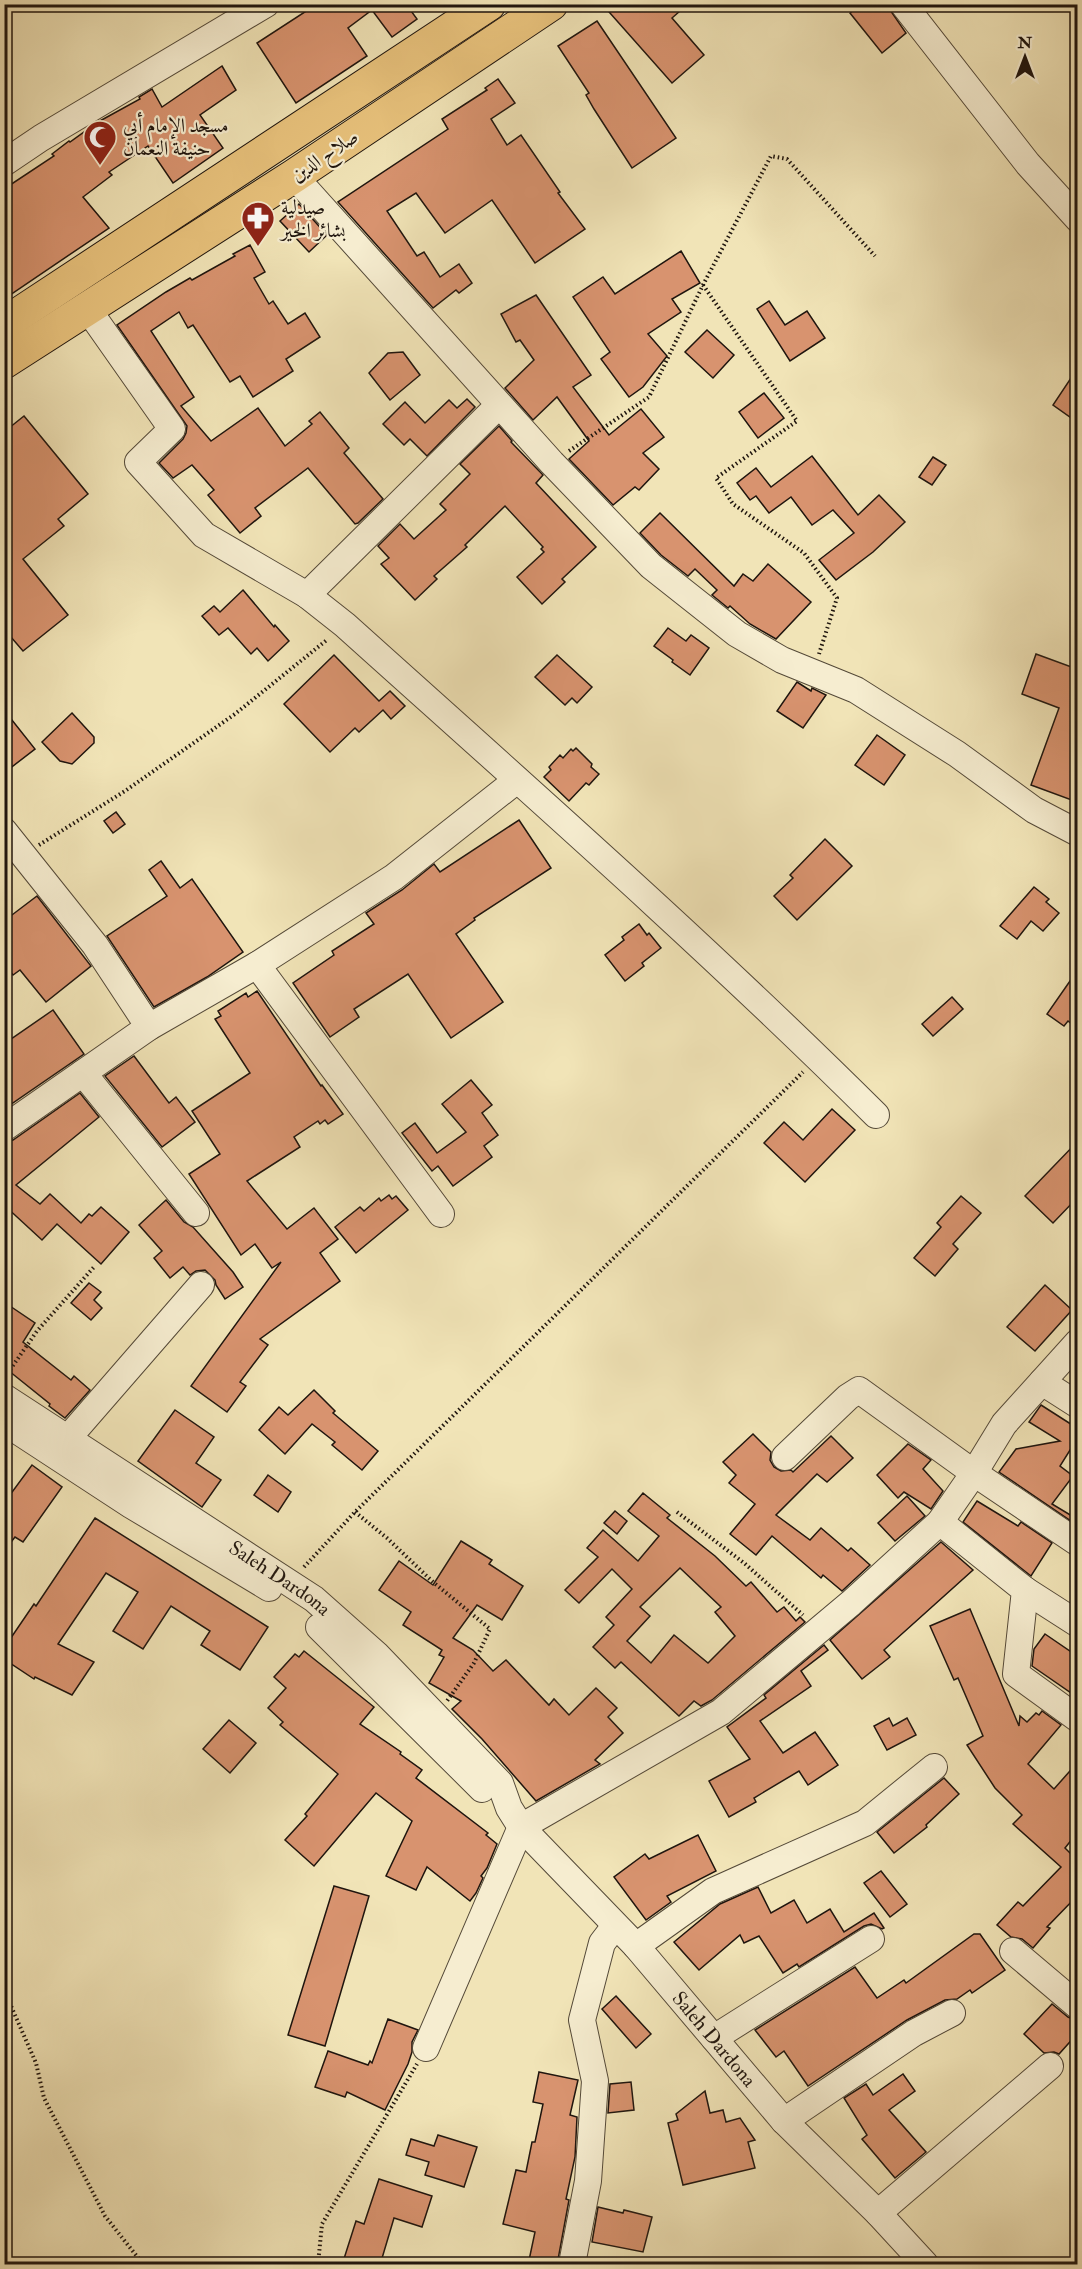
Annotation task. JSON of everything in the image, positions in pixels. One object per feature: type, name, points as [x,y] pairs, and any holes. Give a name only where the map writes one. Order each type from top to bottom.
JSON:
[{"type":"highway","name":"صلاح الدين","points":[[4,324],[489,4]]},
{"type":"highway","name":"صلاح الدين","points":[[4,362],[294,176],[551,4]]},
{"type":"street","points":[[4,162],[40,138],[266,4]]},
{"type":"street","points":[[903,4],[1028,164],[1077,219]]},
{"type":"street","points":[[294,176],[552,463],[651,566],[737,634],[782,660],[856,690],[957,754],[1034,810],[1077,833]]},
{"type":"street","points":[[87,308],[172,429],[138,462],[204,535],[308,595],[345,625],[818,1057],[876,1115]]},
{"type":"street","points":[[308,595],[499,405]]},
{"type":"street","points":[[4,1128],[149,1027],[256,965],[394,877],[517,780]]},
{"type":"street","points":[[4,831],[25,854],[95,945],[149,1027]]},
{"type":"street","points":[[256,965],[441,1214]]},
{"type":"street","points":[[83,1073],[196,1214]]},
{"type":"street","points":[[68,1438],[201,1285]]},
{"type":"street","points":[[426,2048],[515,1818],[721,1712],[819,1629],[940,1522],[1004,1424],[1077,1342]]},
{"type":"street","points":[[1042,1382],[1077,1405]]},
{"type":"street","points":[[785,1457],[848,1397],[859,1390],[974,1473],[1077,1543]]},
{"type":"street","name":"Saleh Dardona","points":[[4,1397],[314,1599],[377,1655],[500,1783],[515,1818]]},
{"type":"street","name":"Saleh Dardona","points":[[4,1422],[131,1505],[269,1588],[302,1611],[339,1644],[489,1796],[515,1818],[636,1946],[784,2121],[878,2213],[925,2265]]},
{"type":"street","points":[[940,1522],[1025,1590],[1077,1624]]},
{"type":"street","points":[[1025,1590],[1016,1674],[1077,1719]]},
{"type":"street","points":[[636,1946],[713,1891],[865,1823],[934,1767]]},
{"type":"street","points":[[572,2265],[588,2181],[595,2081],[582,2020],[602,1943],[615,1926]]},
{"type":"street","points":[[714,2038],[871,1939]]},
{"type":"street","points":[[1013,1951],[1077,2006]]},
{"type":"street","points":[[784,2121],[914,2033],[952,2013]]},
{"type":"street","points":[[878,2213],[1050,2066]]},
{"type":"path","points":[[552,463],[649,397],[703,285],[771,156],[787,159],[875,256]]},
{"type":"path","points":[[703,285],[797,421],[716,478],[734,504],[804,553],[837,598],[813,672]]},
{"type":"path","points":[[25,854],[125,791],[235,714],[345,625]]},
{"type":"path","points":[[289,1583],[355,1512],[818,1057]]},
{"type":"path","points":[[4,1378],[37,1331],[94,1267]]},
{"type":"path","points":[[355,1512],[387,1538],[433,1582],[490,1629],[474,1663],[436,1716]]},
{"type":"path","points":[[677,1512],[744,1563],[819,1629]]},
{"type":"path","points":[[4,1990],[36,2063],[44,2098],[105,2216],[143,2265]]},
{"type":"path","points":[[318,2265],[322,2224],[426,2048]]},
{"type":"building","points":[[317,4],[406,4],[417,19],[392,37],[372,10],[348,28],[367,56],[296,103],[257,43]]},
{"type":"building","points":[[602,4],[688,4],[672,18],[704,55],[672,83]]},
{"type":"building","points":[[861,4],[886,4],[906,33],[882,53],[850,13]]},
{"type":"building","points":[[597,21],[676,138],[632,168],[594,109],[586,95],[589,93],[558,46]]},
{"type":"building","points":[[222,66],[236,90],[200,115],[223,148],[173,183],[148,146],[109,172],[112,175],[83,197],[109,228],[4,299],[4,189],[54,156],[52,154],[69,141],[140,99],[139,97],[152,89],[162,107]]},
{"type":"building","points":[[498,79],[515,103],[491,119],[507,145],[521,135],[560,192],[558,193],[585,229],[535,263],[492,200],[445,233],[416,193],[387,211],[417,256],[424,252],[440,277],[459,264],[472,283],[459,293],[456,290],[433,308],[338,202],[448,129],[442,119],[487,90],[485,88]]},
{"type":"building","points":[[299,204],[327,235],[309,252],[280,221]]},
{"type":"building","points":[[250,245],[265,272],[254,278],[269,304],[273,301],[288,324],[305,313],[320,337],[286,359],[293,371],[253,397],[240,376],[230,382],[193,325],[188,328],[179,312],[151,331],[194,397],[181,406],[211,441],[258,408],[285,446],[312,424],[309,421],[320,412],[349,448],[344,453],[383,499],[358,523],[355,524],[308,468],[255,508],[261,516],[240,533],[208,495],[214,490],[192,465],[173,478],[159,463],[183,439],[187,426],[117,325],[166,292],[235,256],[233,254]]},
{"type":"building","points":[[681,251],[700,283],[672,299],[681,312],[648,334],[667,356],[643,387],[629,397],[601,359],[610,352],[573,297],[603,277],[615,294]]},
{"type":"building","points":[[536,295],[591,375],[573,387],[609,435],[641,409],[664,437],[643,453],[659,469],[639,490],[635,487],[613,505],[569,459],[589,441],[557,397],[533,420],[505,388],[534,360],[520,340],[516,342],[501,314]]},
{"type":"building","points":[[769,301],[785,325],[807,311],[825,338],[790,361],[757,309]]},
{"type":"building","points":[[707,330],[734,355],[713,378],[685,352]]},
{"type":"building","points":[[403,352],[420,375],[390,400],[369,373],[388,353]]},
{"type":"building","points":[[1077,369],[1077,422],[1053,405]]},
{"type":"building","points":[[764,393],[784,418],[758,438],[739,412]]},
{"type":"building","points":[[467,399],[475,407],[427,456],[410,439],[404,445],[383,424],[405,402],[425,423],[449,400],[457,408]]},
{"type":"building","points":[[24,416],[88,494],[58,519],[64,526],[23,559],[68,615],[23,651],[4,629],[4,432]]},
{"type":"building","points":[[499,426],[543,475],[536,483],[596,547],[562,579],[565,582],[542,604],[517,577],[544,552],[541,549],[543,547],[505,506],[465,545],[467,547],[434,576],[437,579],[415,600],[381,564],[389,558],[378,546],[400,524],[414,539],[446,510],[440,504],[470,474],[460,464]]},
{"type":"building","points":[[812,456],[858,515],[879,495],[905,522],[873,552],[836,580],[819,560],[854,533],[833,510],[812,525],[791,497],[769,513],[756,496],[750,500],[737,483],[756,468],[771,487]]},
{"type":"building","points":[[933,457],[946,465],[932,485],[919,477]]},
{"type":"building","points":[[660,513],[734,586],[743,574],[753,581],[768,564],[811,602],[776,639],[750,624],[730,606],[728,608],[712,595],[717,590],[695,569],[688,576],[661,555],[640,533]]},
{"type":"building","points":[[243,590],[289,641],[268,661],[257,648],[251,654],[228,628],[219,635],[202,616],[214,606],[220,612]]},
{"type":"building","points":[[668,628],[686,641],[691,635],[709,648],[690,675],[654,646]]},
{"type":"building","points":[[1036,654],[1077,669],[1077,802],[1031,785],[1059,708],[1022,694]]},
{"type":"building","points":[[334,655],[379,701],[390,691],[405,706],[391,719],[383,710],[359,732],[355,728],[330,752],[284,704]]},
{"type":"building","points":[[557,655],[592,687],[577,703],[572,698],[565,705],[535,677]]},
{"type":"building","points":[[797,682],[811,691],[812,688],[826,695],[803,728],[777,711]]},
{"type":"building","points":[[4,710],[35,749],[4,773]]},
{"type":"building","points":[[72,713],[94,737],[94,743],[72,764],[60,761],[42,742]]},
{"type":"building","points":[[877,735],[905,755],[884,785],[855,765]]},
{"type":"building","points":[[576,748],[599,774],[589,785],[586,783],[569,801],[544,777],[551,770],[549,767],[560,755],[563,758],[571,749],[573,751]]},
{"type":"building","points":[[116,812],[125,824],[113,833],[104,821]]},
{"type":"building","points":[[519,820],[551,868],[474,918],[475,920],[456,934],[503,1002],[451,1038],[408,974],[354,1009],[359,1017],[330,1037],[293,983],[334,955],[332,951],[374,924],[366,913],[402,890],[434,864],[440,872]]},
{"type":"building","points":[[825,839],[852,866],[797,920],[774,896],[793,878],[790,875]]},
{"type":"building","points":[[161,861],[180,888],[192,879],[243,952],[207,977],[154,1007],[107,936],[167,896],[149,870]]},
{"type":"building","points":[[1034,887],[1049,899],[1046,902],[1059,913],[1043,931],[1031,921],[1017,939],[1000,926]]},
{"type":"building","points":[[37,896],[91,966],[46,1002],[20,970],[13,975],[4,964],[4,921]]},
{"type":"building","points":[[639,924],[661,948],[625,981],[605,955],[624,940],[622,937]]},
{"type":"building","points":[[1077,971],[1077,1028],[1068,1021],[1064,1026],[1047,1014]]},
{"type":"building","points":[[257,991],[321,1086],[343,1114],[328,1124],[325,1120],[320,1124],[318,1121],[294,1137],[300,1147],[247,1181],[287,1229],[314,1208],[338,1239],[320,1253],[340,1281],[260,1339],[268,1345],[240,1382],[246,1386],[227,1412],[191,1386],[281,1262],[272,1268],[255,1244],[241,1255],[189,1174],[220,1154],[192,1111],[250,1073],[215,1019],[221,1016],[218,1011],[246,993],[248,997]]},
{"type":"building","points":[[952,997],[963,1009],[933,1036],[922,1024]]},
{"type":"building","points":[[53,1010],[84,1054],[4,1109],[4,1044]]},
{"type":"building","points":[[134,1056],[169,1103],[176,1097],[195,1122],[162,1147],[105,1076]]},
{"type":"building","points":[[471,1080],[492,1105],[482,1113],[498,1135],[484,1146],[492,1157],[453,1186],[438,1166],[432,1171],[402,1133],[415,1123],[437,1153],[466,1132],[442,1104]]},
{"type":"building","points":[[80,1093],[99,1117],[16,1185],[40,1204],[50,1194],[81,1223],[89,1214],[92,1216],[101,1207],[129,1232],[101,1264],[57,1224],[42,1240],[4,1205],[4,1143],[13,1140]]},
{"type":"building","points":[[832,1109],[855,1130],[805,1182],[764,1143],[784,1122],[803,1140]]},
{"type":"building","points":[[1077,1142],[1077,1198],[1053,1223],[1025,1196]]},
{"type":"building","points":[[389,1195],[392,1199],[396,1196],[408,1210],[356,1253],[335,1227],[360,1207],[364,1211],[379,1198],[381,1201]]},
{"type":"building","points":[[961,1196],[981,1213],[953,1244],[958,1249],[935,1276],[914,1258],[941,1227],[937,1223]]},
{"type":"building","points":[[166,1200],[184,1222],[193,1227],[233,1272],[243,1287],[225,1299],[215,1280],[205,1270],[196,1271],[190,1275],[183,1267],[170,1278],[154,1258],[162,1251],[139,1225]]},
{"type":"building","points":[[89,1283],[101,1292],[94,1300],[102,1308],[91,1320],[71,1303]]},
{"type":"building","points":[[1045,1285],[1072,1310],[1035,1351],[1007,1327]]},
{"type":"building","points":[[4,1302],[35,1323],[23,1342],[71,1380],[74,1376],[90,1390],[65,1418],[4,1367]]},
{"type":"building","points":[[314,1390],[335,1411],[333,1413],[378,1451],[362,1470],[332,1445],[335,1442],[312,1424],[285,1454],[259,1430],[279,1407],[288,1415]]},
{"type":"building","points":[[1041,1405],[1077,1428],[1077,1439],[1060,1466],[1073,1476],[1052,1504],[1077,1519],[1077,1525],[999,1472],[1016,1449],[1060,1441],[1029,1422]]},
{"type":"building","points":[[175,1410],[214,1437],[196,1463],[221,1480],[202,1507],[138,1461]]},
{"type":"building","points":[[753,1434],[771,1452],[770,1460],[774,1467],[781,1471],[791,1470],[793,1472],[831,1436],[853,1458],[827,1482],[817,1474],[776,1515],[810,1540],[821,1528],[848,1551],[851,1548],[870,1565],[842,1591],[823,1575],[821,1578],[772,1536],[756,1555],[730,1534],[755,1504],[729,1483],[736,1475],[723,1462]]},
{"type":"building","points":[[908,1444],[931,1460],[923,1469],[943,1491],[931,1509],[904,1492],[898,1498],[877,1475]]},
{"type":"building","points":[[32,1465],[62,1487],[23,1542],[15,1537],[4,1551],[4,1503]]},
{"type":"building","points":[[268,1475],[291,1492],[278,1512],[254,1495]]},
{"type":"building","points":[[643,1493],[670,1515],[667,1518],[715,1556],[746,1586],[751,1582],[777,1612],[784,1607],[796,1621],[800,1617],[805,1622],[712,1700],[701,1706],[694,1701],[679,1716],[621,1662],[615,1668],[593,1647],[614,1625],[606,1617],[632,1589],[612,1569],[579,1603],[565,1590],[598,1557],[587,1548],[603,1530],[638,1561],[659,1536],[628,1511]],"holes":[[[680,1568],[721,1607],[715,1612],[735,1636],[708,1663],[674,1635],[651,1663],[627,1641],[650,1616],[640,1607]]]},
{"type":"building","points":[[907,1496],[925,1516],[895,1541],[878,1523]]},
{"type":"building","points":[[977,1501],[1018,1526],[1021,1522],[1052,1543],[1031,1576],[963,1522]]},
{"type":"building","points":[[615,1511],[627,1521],[617,1534],[604,1523]]},
{"type":"building","points":[[95,1518],[268,1627],[240,1670],[201,1645],[210,1631],[171,1606],[143,1649],[113,1631],[138,1592],[106,1573],[58,1644],[94,1662],[72,1695],[35,1677],[34,1679],[4,1659],[4,1648],[34,1604],[36,1606]]},
{"type":"building","points":[[461,1541],[492,1560],[489,1564],[523,1586],[502,1620],[477,1605],[453,1638],[473,1650],[493,1671],[506,1660],[549,1705],[554,1699],[569,1715],[596,1688],[617,1708],[608,1717],[623,1733],[595,1760],[600,1764],[536,1801],[482,1739],[452,1709],[461,1701],[429,1683],[444,1657],[439,1655],[442,1650],[403,1625],[411,1612],[379,1590],[399,1561],[433,1585]]},
{"type":"building","points":[[941,1542],[973,1570],[884,1650],[890,1657],[862,1679],[830,1640]]},
{"type":"building","points":[[970,1609],[1019,1726],[1020,1716],[1027,1722],[1036,1713],[1039,1715],[1042,1711],[1061,1725],[1028,1764],[1054,1789],[1077,1763],[1077,1833],[1065,1848],[1072,1855],[1077,1850],[1077,1896],[1047,1927],[1050,1928],[1033,1948],[1022,1939],[1011,1937],[997,1925],[1018,1902],[1023,1906],[1061,1867],[1013,1824],[1022,1815],[995,1788],[967,1745],[983,1736],[958,1678],[954,1680],[930,1626]]},
{"type":"building","points":[[1045,1634],[1077,1656],[1077,1697],[1032,1666],[1034,1649]]},
{"type":"building","points":[[824,1645],[828,1650],[801,1671],[811,1686],[760,1721],[783,1753],[815,1732],[838,1765],[808,1785],[799,1771],[754,1798],[756,1802],[729,1817],[709,1781],[750,1759],[727,1727],[766,1698],[764,1695]]},
{"type":"building","points":[[304,1651],[374,1707],[360,1724],[401,1752],[400,1754],[422,1770],[416,1778],[488,1833],[486,1835],[497,1844],[481,1876],[483,1878],[476,1893],[470,1901],[427,1867],[416,1890],[386,1876],[412,1821],[376,1793],[314,1866],[285,1840],[307,1816],[305,1814],[338,1774],[280,1725],[283,1722],[268,1708],[286,1688],[274,1677],[295,1654],[299,1657]]},
{"type":"building","points":[[889,1718],[893,1726],[907,1718],[916,1735],[887,1750],[874,1726]]},
{"type":"building","points":[[229,1720],[256,1743],[230,1773],[203,1749]]},
{"type":"building","points":[[944,1778],[959,1794],[926,1825],[927,1827],[894,1853],[877,1832]]},
{"type":"building","points":[[698,1835],[716,1871],[667,1896],[671,1902],[646,1920],[614,1877],[645,1854],[649,1859]]},
{"type":"building","points":[[881,1871],[907,1904],[890,1917],[864,1883]]},
{"type":"building","points":[[334,1886],[369,1896],[325,2046],[288,2035]]},
{"type":"building","points":[[758,1887],[771,1913],[794,1900],[807,1923],[830,1909],[844,1932],[874,1913],[884,1928],[871,1924],[864,1926],[799,1967],[797,1964],[783,1973],[759,1936],[744,1943],[740,1935],[699,1970],[674,1942],[720,1904]]},
{"type":"building","points":[[974,1934],[980,1934],[1005,1970],[972,1993],[970,1990],[957,1999],[945,2000],[907,2020],[808,2086],[784,2051],[776,2057],[755,2030],[855,1967],[877,1998],[904,1980],[906,1983]]},
{"type":"building","points":[[616,1996],[651,2034],[636,2048],[602,2009]]},
{"type":"building","points":[[1052,2004],[1077,2021],[1077,2034],[1059,2054],[1044,2053],[1024,2034]]},
{"type":"building","points":[[388,2019],[418,2030],[412,2042],[408,2064],[385,2110],[347,2092],[345,2097],[315,2087],[328,2051],[368,2065],[370,2061],[372,2063]]},
{"type":"building","points":[[539,2072],[578,2080],[570,2115],[577,2117],[575,2157],[566,2199],[569,2200],[557,2265],[528,2265],[535,2232],[503,2224],[516,2170],[526,2172],[532,2142],[535,2142],[543,2104],[533,2102]]},
{"type":"building","points":[[903,2074],[915,2091],[889,2110],[926,2152],[895,2178],[862,2139],[867,2135],[844,2098],[866,2084],[873,2095]]},
{"type":"building","points":[[631,2082],[634,2110],[608,2113],[610,2084]]},
{"type":"building","points":[[705,2091],[710,2113],[723,2110],[726,2122],[740,2118],[755,2140],[748,2142],[755,2168],[683,2185],[668,2123],[678,2120],[676,2114]]},
{"type":"building","points":[[438,2135],[477,2147],[464,2187],[425,2175],[429,2162],[406,2155],[411,2139],[434,2146]]},
{"type":"building","points":[[379,2179],[432,2196],[422,2227],[394,2218],[380,2265],[342,2265],[356,2221],[364,2224]]},
{"type":"building","points":[[598,2207],[652,2217],[643,2252],[592,2242]]},
{"type":"place","name":"مسجد الإمام أبي حنيفة النعمان","points":[[100,166]]},
{"type":"place","name":"صيدلية بشائر الخير","points":[[258,247]]}]
